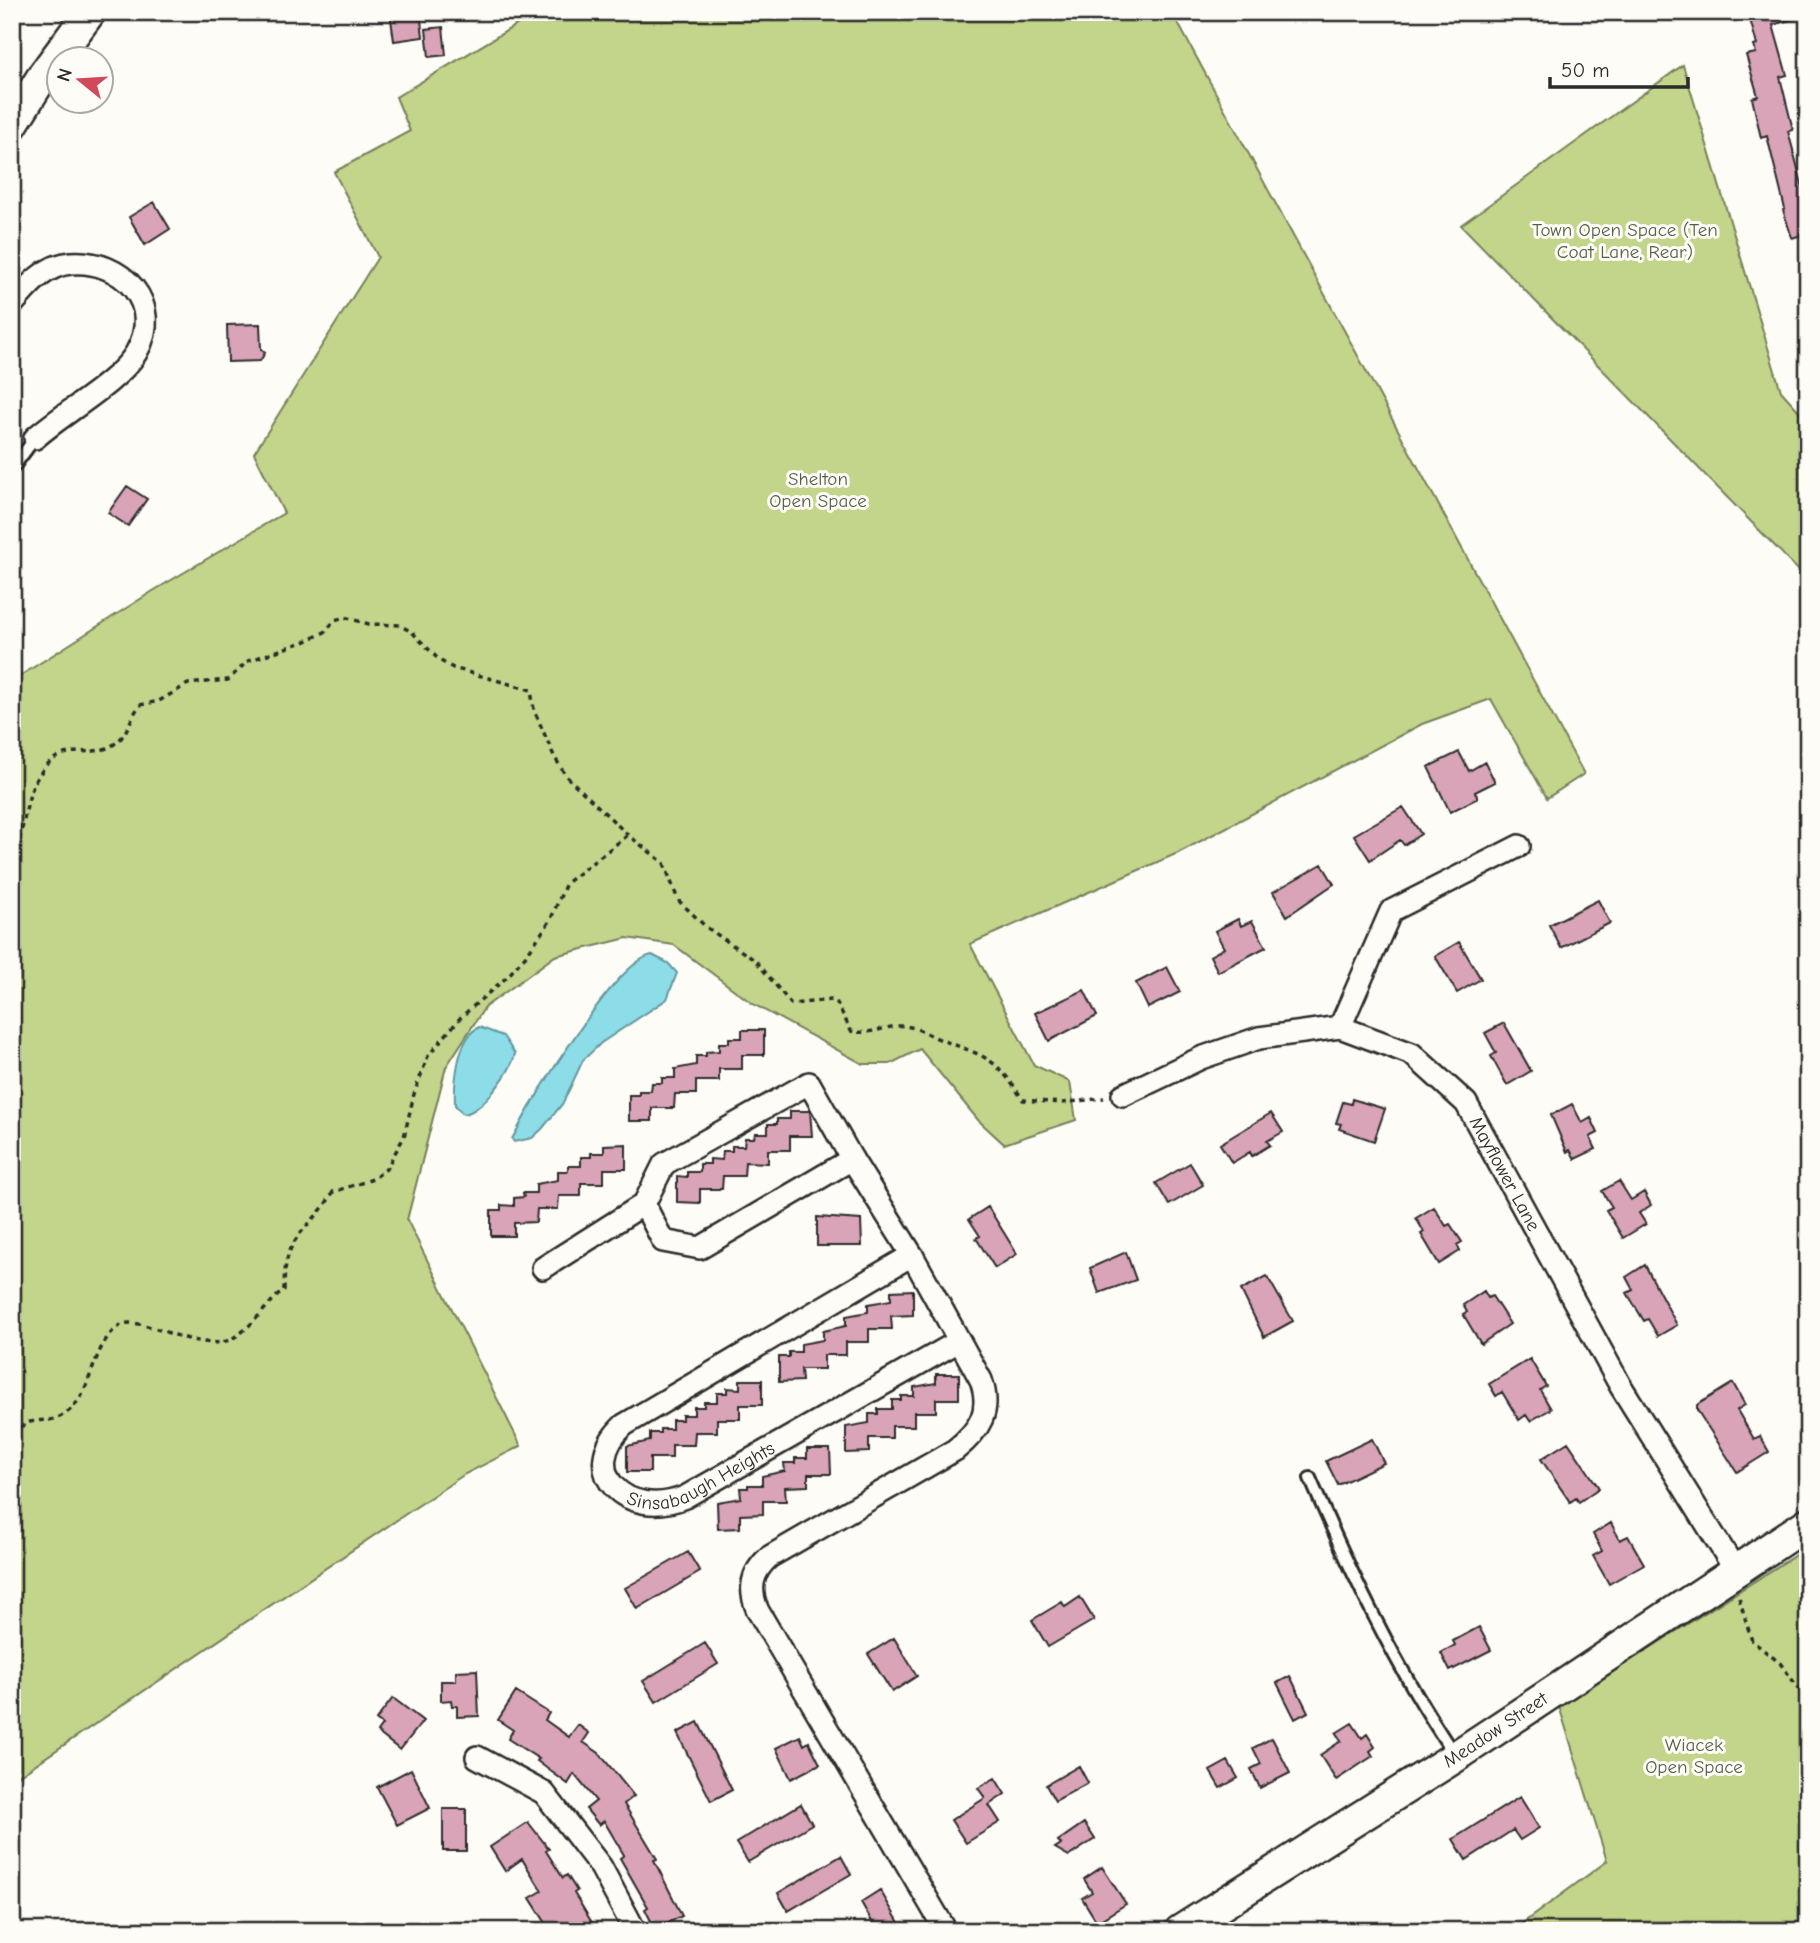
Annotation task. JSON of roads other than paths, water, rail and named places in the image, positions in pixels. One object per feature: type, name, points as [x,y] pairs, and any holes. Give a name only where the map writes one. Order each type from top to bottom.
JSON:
[{"type":"street","points":[[12,125],[44,74],[90,12]]},
{"type":"street","points":[[12,305],[30,283],[50,270],[71,263],[95,266],[121,275],[137,289],[145,321],[138,350],[124,370],[60,415],[35,438]]},
{"type":"street","points":[[1340,1027],[1391,911],[1519,846]]},
{"type":"street","name":"Mayflower Lane","points":[[1123,1095],[1201,1058],[1259,1038],[1340,1027],[1412,1054],[1466,1103],[1620,1385],[1736,1571]]},
{"type":"street","points":[[542,1268],[644,1204],[664,1164],[809,1083],[852,1159],[912,1255],[959,1341],[986,1393],[985,1414],[974,1434],[955,1450],[769,1557],[757,1571],[751,1587],[758,1611],[946,1931]]},
{"type":"street","points":[[644,1204],[663,1241],[701,1248],[852,1159]]},
{"type":"street","name":"Sinsabaugh Heights","points":[[912,1255],[624,1425],[613,1437],[607,1452],[607,1468],[613,1487],[620,1495],[639,1504],[662,1504],[685,1497],[959,1341]]},
{"type":"street","name":"Meadow Street","points":[[1180,1931],[1455,1757],[1808,1523]]},
{"type":"street","points":[[477,1757],[544,1793],[601,1867],[635,1931]]},
{"type":"lane","points":[[12,469],[35,438]]},
{"type":"lane","points":[[1310,1478],[1346,1561],[1414,1692],[1455,1757]]},
{"type":"water","points":[[652,955],[668,963],[677,973],[667,999],[601,1043],[583,1060],[563,1103],[542,1129],[532,1138],[514,1142],[512,1139],[537,1095],[597,1006],[636,963]]},
{"type":"water","points":[[479,1027],[503,1036],[515,1054],[508,1071],[495,1090],[471,1112],[463,1114],[455,1105],[458,1062],[466,1041]]},
{"type":"park label","name":"Town Open Space (Ten Coat Lane, Rear)","points":[[1625,241]]},
{"type":"park label","name":"Shelton Open Space","points":[[818,490]]},
{"type":"park label","name":"Wiacek Open Space","points":[[1694,1756]]}]
